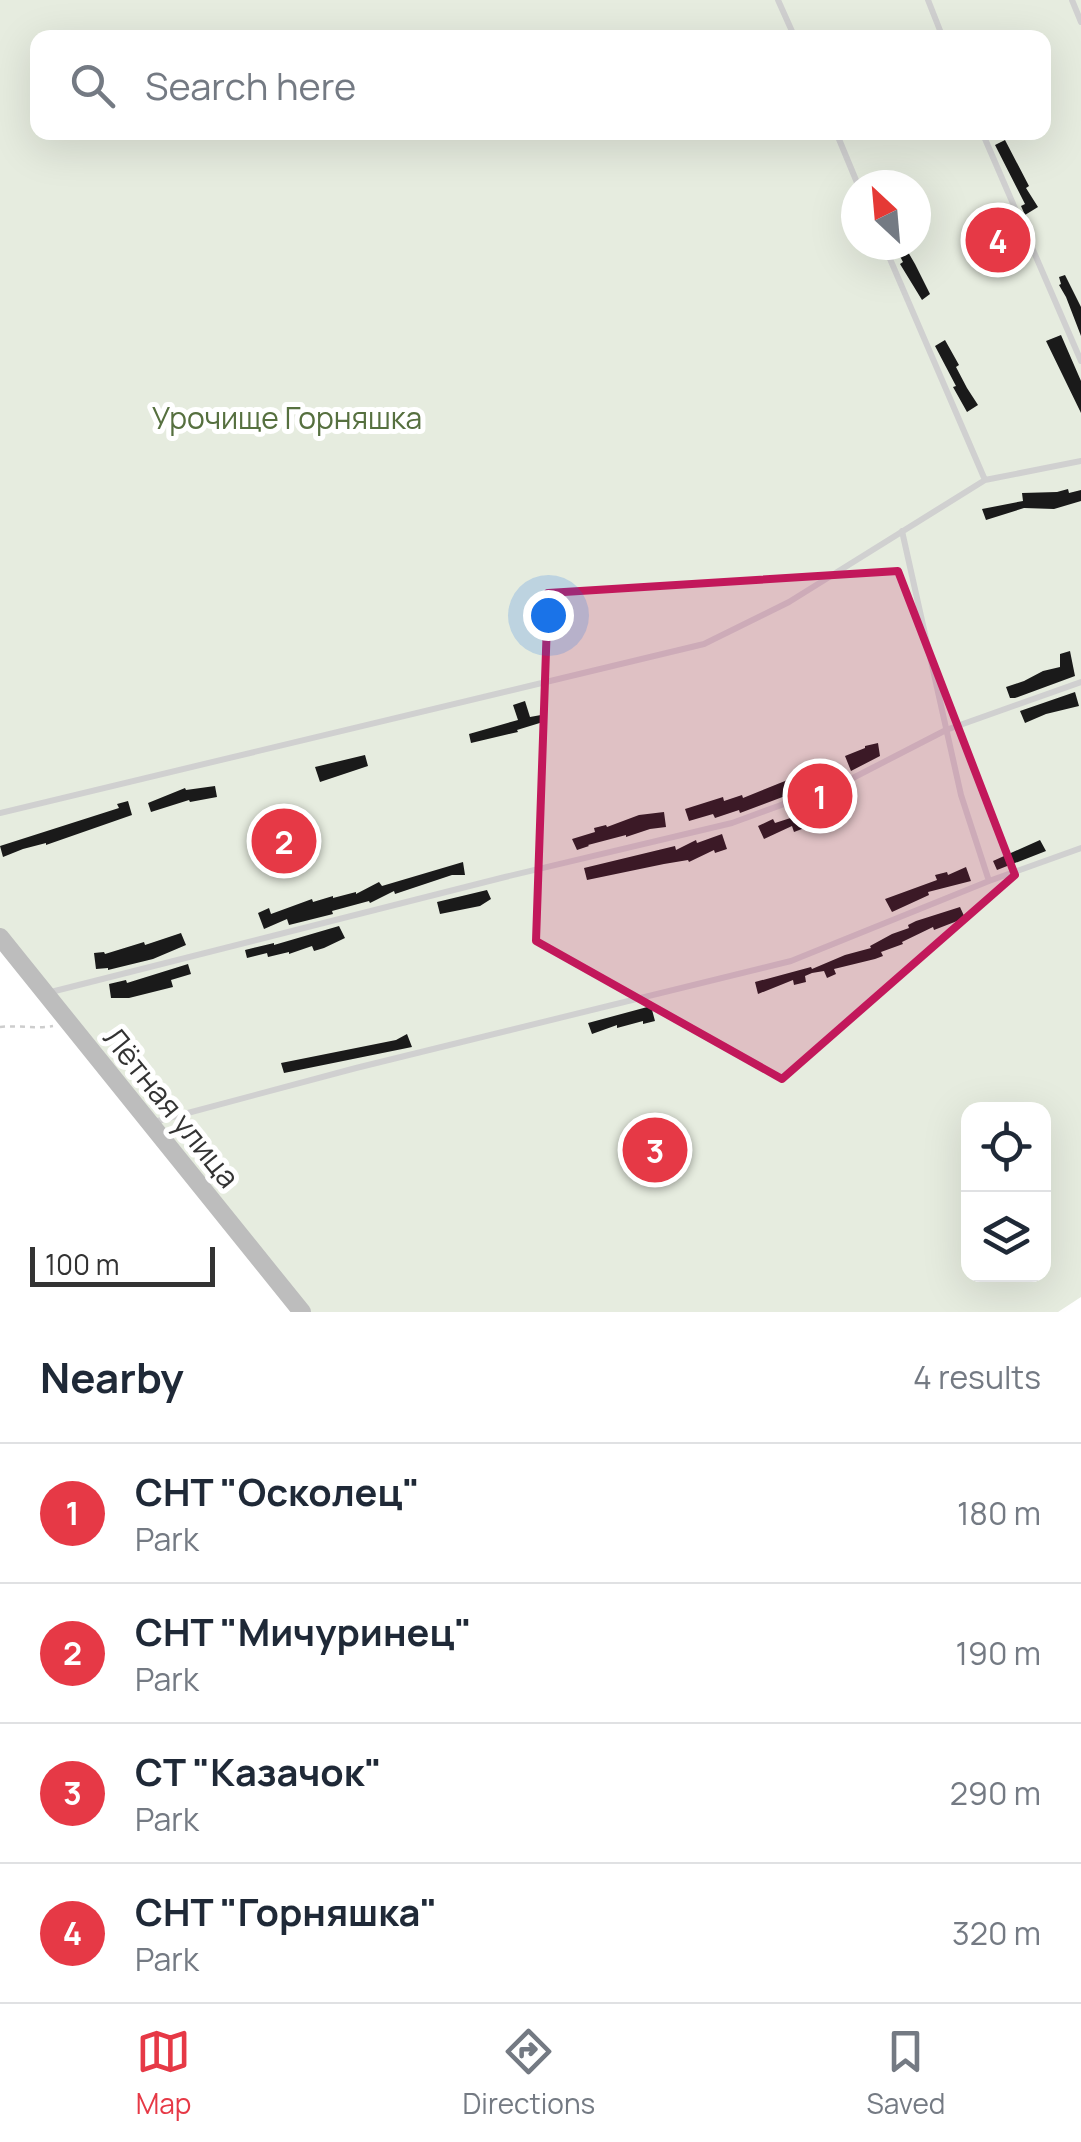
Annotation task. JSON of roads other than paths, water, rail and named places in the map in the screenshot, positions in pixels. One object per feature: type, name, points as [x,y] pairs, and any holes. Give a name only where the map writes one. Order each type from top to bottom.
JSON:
[{"type":"street","name":"Лётная улица","points":[[0,937],[302,1312]]},
{"type":"lane","points":[[778,0],[791,30]]},
{"type":"lane","points":[[928,0],[941,30]]},
{"type":"lane","points":[[1072,0],[1081,22]]},
{"type":"lane","points":[[839,140],[852,170]]},
{"type":"lane","points":[[985,140],[1081,361]]},
{"type":"lane","points":[[890,260],[985,480]]},
{"type":"lane","points":[[0,814],[704,644],[789,602],[985,480],[1081,461]]},
{"type":"lane","points":[[902,531],[961,795],[989,881]]},
{"type":"lane","points":[[46,993],[732,823],[847,781],[946,730],[1081,682]]},
{"type":"lane","points":[[150,1123],[790,961],[1081,848]]},
{"type":"place","name":"СНТ \"Горняшка\"","points":[[998,240]]},
{"type":"place","name":"СНТ \"Осколец\"","points":[[820,796]]},
{"type":"place","name":"СНТ \"Мичуринец\"","points":[[284,841]]},
{"type":"place","name":"СТ \"Казачок\"","points":[[655,1150]]},
{"type":"park label","name":"Урочище Горняшка","points":[[287,417]]}]
